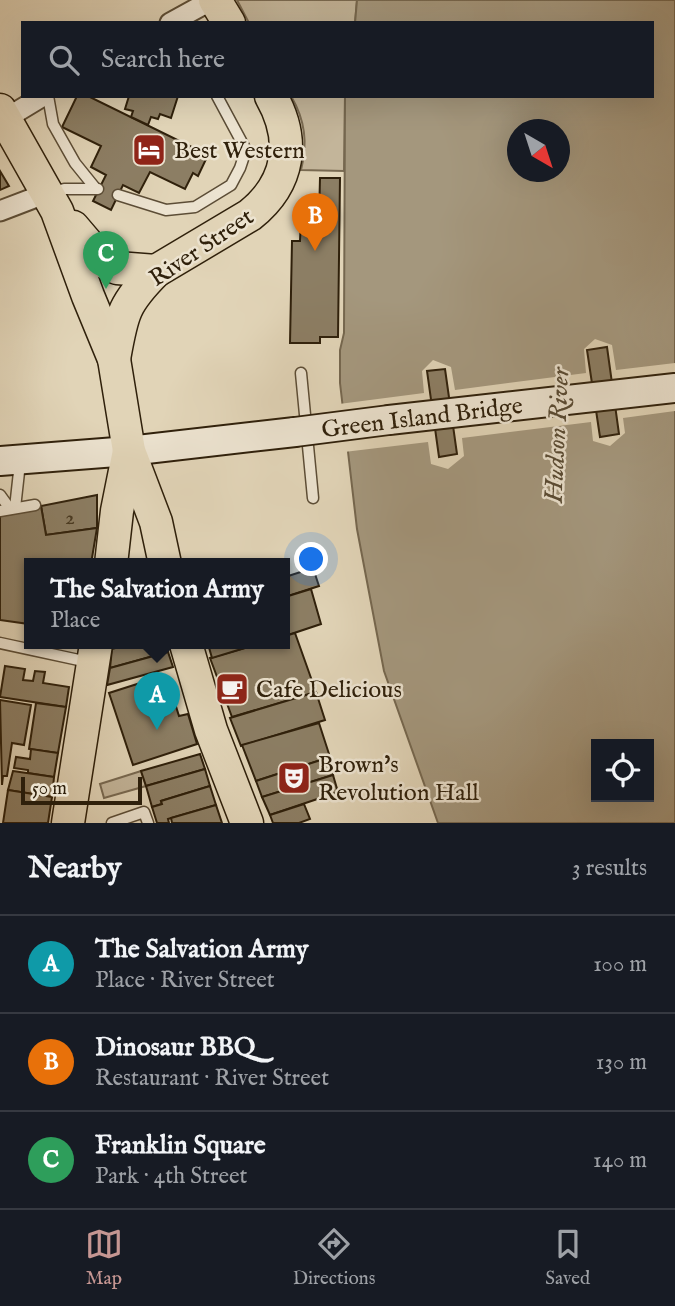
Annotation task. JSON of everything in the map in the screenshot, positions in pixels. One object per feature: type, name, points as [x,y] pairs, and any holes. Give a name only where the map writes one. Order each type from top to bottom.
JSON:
[{"type":"main road","points":[[214,0],[228,21]]},
{"type":"main road","name":"River Street","points":[[114,359],[125,307],[131,297],[156,271],[250,215],[275,189],[284,167],[287,149],[286,132],[272,98]]},
{"type":"main road","points":[[2,114],[52,202],[114,359],[129,451],[156,522],[164,558]]},
{"type":"main road","points":[[52,202],[102,261],[117,268],[156,271]]},
{"type":"main road","points":[[114,558],[117,510],[129,451]]},
{"type":"main road","points":[[122,558],[137,554],[144,558]]},
{"type":"main road","points":[[187,649],[211,730],[247,823]]},
{"type":"main road","points":[[68,823],[94,653]]},
{"type":"street","points":[[174,21],[214,0]]},
{"type":"street","points":[[2,114],[41,98]]},
{"type":"street","points":[[0,211],[52,202]]},
{"type":"street","name":"Green Island Bridge","points":[[10,460],[129,451],[675,388]]},
{"type":"lane","points":[[46,98],[53,124],[75,163],[97,189],[64,189],[52,202]]},
{"type":"lane","points":[[118,195],[166,210],[195,207],[231,185],[246,150],[218,98]]},
{"type":"lane","points":[[301,373],[313,498]]},
{"type":"lane","points":[[8,509],[10,460]]},
{"type":"lane","points":[[0,495],[8,509]]},
{"type":"lane","points":[[8,509],[35,505]]},
{"type":"lane","points":[[0,643],[24,646]]},
{"type":"lane","points":[[56,649],[94,653]]},
{"type":"lane","points":[[112,823],[144,811],[148,823]]},
{"type":"shaded area","points":[[237,0],[357,0],[355,21],[248,21]]},
{"type":"shaded area","points":[[292,98],[345,98],[344,171],[301,170],[304,132]]},
{"type":"shaded area","points":[[141,771],[146,786],[104,798],[100,784]]},
{"type":"water","name":"Hudson River","points":[[357,0],[675,0],[675,823],[438,823],[384,671],[357,529],[340,383],[340,350],[344,333],[345,98],[654,98],[654,21],[355,21]]},
{"type":"pier","points":[[595,339],[612,345],[616,370],[675,363],[675,411],[623,418],[625,433],[610,446],[593,441],[591,422],[462,438],[464,456],[448,469],[431,464],[428,442],[344,452],[339,404],[424,393],[422,371],[433,360],[451,367],[455,390],[586,373],[584,349]]},
{"type":"building","name":"Best Western","points":[[76,98],[92,98],[208,155],[198,176],[193,173],[185,189],[150,172],[139,193],[123,185],[111,210],[93,201],[106,175],[91,167],[101,146],[62,127]]},
{"type":"building","points":[[128,98],[177,98],[171,118],[160,114],[158,119],[151,117],[148,125],[131,117],[133,111],[125,109]]},
{"type":"building","points":[[0,171],[9,186],[0,190]]},
{"type":"building","points":[[320,178],[340,178],[338,337],[320,337],[320,343],[290,343],[292,241],[300,241],[301,219],[319,219]]},
{"type":"building","points":[[607,347],[619,434],[600,437],[587,350]]},
{"type":"building","points":[[445,369],[457,454],[439,457],[427,371]]},
{"type":"building","points":[[97,495],[97,528],[46,535],[41,506]]},
{"type":"building","points":[[41,506],[46,535],[97,528],[92,558],[24,558],[24,623],[0,620],[0,516]]},
{"type":"building","points":[[313,568],[319,586],[290,595],[290,575]]},
{"type":"building","points":[[311,589],[321,624],[290,634],[290,595]]},
{"type":"building","points":[[295,633],[316,692],[232,717],[210,658],[241,649],[290,649],[290,634]]},
{"type":"building","points":[[112,649],[167,649],[168,652],[110,668]]},
{"type":"building","points":[[209,649],[242,649],[212,658]]},
{"type":"building","points":[[168,652],[173,667],[107,685],[110,668]]},
{"type":"building","points":[[5,666],[25,669],[23,680],[33,681],[35,671],[45,672],[43,683],[69,687],[66,707],[0,697]]},
{"type":"building","points":[[159,677],[160,681],[167,678],[179,716],[188,714],[197,744],[133,765],[109,693]]},
{"type":"building","points":[[316,692],[325,720],[241,746],[230,718]]},
{"type":"building","points":[[0,700],[31,705],[24,745],[12,743],[7,776],[3,776],[2,785]]},
{"type":"building","points":[[36,703],[66,707],[58,753],[29,749]]},
{"type":"building","points":[[319,723],[330,757],[256,781],[242,745]]},
{"type":"building","points":[[31,749],[58,753],[54,777],[14,768],[16,757],[30,759]]},
{"type":"building","points":[[200,754],[205,769],[146,786],[141,771]]},
{"type":"building","name":"Brown's Revolution Hall","points":[[327,758],[333,775],[262,797],[256,781]]},
{"type":"building","points":[[205,769],[210,786],[161,801],[162,804],[152,807],[146,786]]},
{"type":"building","points":[[13,771],[54,777],[52,797],[8,790]]},
{"type":"building","points":[[333,775],[338,792],[270,815],[262,797]]},
{"type":"building","points":[[210,786],[216,805],[168,819],[169,823],[157,823],[152,807],[162,804],[161,801]]},
{"type":"building","points":[[8,790],[52,797],[48,823],[3,823]]},
{"type":"building","points":[[304,804],[310,819],[299,823],[273,823],[270,815]]},
{"type":"building","points":[[216,805],[222,823],[172,823],[171,818]]},
{"type":"place","name":"Best Western","points":[[149,150]]},
{"type":"place","name":"Dinosaur BBQ","points":[[315,251]]},
{"type":"place","name":"Franklin Square","points":[[106,289]]},
{"type":"place","name":"Cafe Delicious","points":[[232,689]]},
{"type":"place","name":"The Salvation Army","points":[[157,730]]},
{"type":"place","name":"Brown's Revolution Hall","points":[[294,778]]}]
